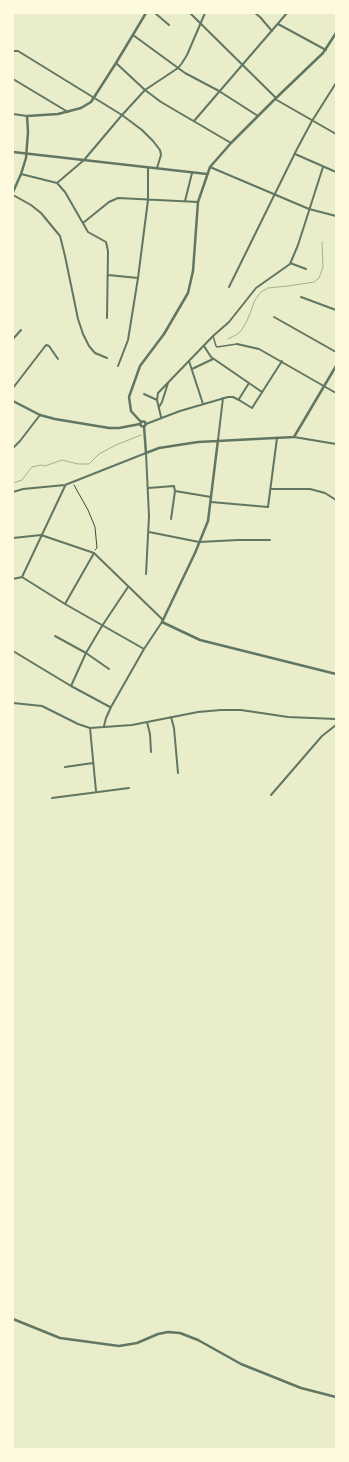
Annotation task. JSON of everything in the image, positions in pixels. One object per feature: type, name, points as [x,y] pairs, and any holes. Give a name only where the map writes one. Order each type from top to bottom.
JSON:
[{"type":"street","points":[[13,114],[27,116],[51,115],[68,112],[83,107],[94,99],[146,13]]},
{"type":"street","points":[[155,13],[169,25]]},
{"type":"street","points":[[190,13],[275,98],[336,134]]},
{"type":"street","points":[[57,183],[84,160],[145,90],[178,68],[187,56],[205,13]]},
{"type":"street","points":[[255,13],[272,31]]},
{"type":"street","points":[[194,121],[287,13]]},
{"type":"street","points":[[278,24],[326,50]]},
{"type":"street","points":[[145,425],[141,423],[131,411],[129,397],[140,366],[164,334],[183,304],[188,293],[193,271],[198,202],[210,167],[275,98],[326,50],[336,33]]},
{"type":"street","points":[[133,35],[178,68],[219,91],[258,116]]},
{"type":"street","points":[[13,51],[18,51],[122,115],[142,130],[157,145],[161,153],[157,168]]},
{"type":"street","points":[[116,63],[145,90],[161,102],[231,143]]},
{"type":"street","points":[[13,78],[68,112]]},
{"type":"street","points":[[229,287],[274,194],[312,121],[336,84]]},
{"type":"street","points":[[13,192],[22,174],[27,154],[27,116]]},
{"type":"street","points":[[13,152],[207,174]]},
{"type":"street","points":[[295,154],[336,172]]},
{"type":"street","points":[[210,167],[309,209],[336,216]]},
{"type":"street","points":[[161,417],[157,400],[158,393],[213,336],[229,322],[256,288],[290,263],[323,167]]},
{"type":"street","points":[[118,366],[128,340],[138,278],[148,200],[148,168]]},
{"type":"street","points":[[185,201],[192,172]]},
{"type":"street","points":[[22,174],[57,183],[65,192],[88,232],[103,239],[107,244],[108,318]]},
{"type":"street","points":[[13,195],[31,205],[41,213],[60,236],[78,319],[83,334],[89,346],[95,353],[107,358]]},
{"type":"street","points":[[83,223],[114,199],[198,202]]},
{"type":"street","points":[[290,263],[306,269]]},
{"type":"street","points":[[108,275],[138,278]]},
{"type":"street","points":[[301,297],[336,310]]},
{"type":"street","points":[[274,317],[336,352]]},
{"type":"street","points":[[13,339],[21,330]]},
{"type":"street","points":[[213,336],[217,347],[237,344],[259,349],[336,393]]},
{"type":"street","points":[[13,388],[46,345],[49,346],[58,359]]},
{"type":"street","points":[[204,346],[209,355],[214,359],[262,392]]},
{"type":"street","points":[[192,369],[214,359]]},
{"type":"street","points":[[189,361],[203,404]]},
{"type":"street","points":[[145,425],[161,417],[231,396],[252,408],[282,361]]},
{"type":"street","points":[[294,437],[336,366]]},
{"type":"street","points":[[159,407],[168,382]]},
{"type":"street","points":[[239,400],[249,383]]},
{"type":"street","points":[[144,394],[157,400]]},
{"type":"street","points":[[104,726],[111,707],[144,649],[162,621],[208,521],[222,398]]},
{"type":"street","points":[[13,401],[40,415],[109,428],[119,428],[141,423]]},
{"type":"street","points":[[13,448],[40,415]]},
{"type":"street","points":[[145,425],[149,532],[146,574]]},
{"type":"street","points":[[13,492],[23,489],[65,486],[158,448],[218,440],[294,437],[336,444]]},
{"type":"street","points":[[210,502],[268,507],[277,438]]},
{"type":"street","points":[[22,577],[65,486]]},
{"type":"street","points":[[148,488],[174,486],[175,491],[172,519]]},
{"type":"street","points":[[271,489],[310,489],[325,493],[336,500]]},
{"type":"street","points":[[175,491],[211,496]]},
{"type":"street","points":[[149,532],[199,542],[270,540]]},
{"type":"street","points":[[13,538],[41,535],[94,553],[162,621],[200,640],[336,674]]},
{"type":"street","points":[[65,604],[94,553]]},
{"type":"street","points":[[13,579],[22,577],[102,626],[144,649]]},
{"type":"street","points":[[71,686],[86,653],[128,587]]},
{"type":"street","points":[[55,636],[86,653],[109,669]]},
{"type":"street","points":[[13,651],[71,686],[111,707]]},
{"type":"street","points":[[13,703],[42,706],[64,718],[90,728],[124,726],[204,712],[241,710],[288,717],[336,719]]},
{"type":"street","points":[[171,717],[174,728],[178,772]]},
{"type":"street","points":[[146,722],[150,734],[151,752]]},
{"type":"street","points":[[271,795],[322,736],[336,725]]},
{"type":"street","points":[[90,728],[96,791]]},
{"type":"street","points":[[65,767],[93,763]]},
{"type":"street","points":[[52,798],[96,791],[128,788]]},
{"type":"street","points":[[13,1318],[60,1338],[119,1346],[137,1343],[158,1334],[168,1332],[180,1333],[198,1340],[241,1364],[301,1388],[336,1397]]},
{"type":"path","points":[[73,483],[88,510],[95,527],[97,548],[94,553]]},
{"type":"waterway","points":[[228,339],[241,331],[247,321],[255,300],[261,292],[268,288],[314,282],[319,278],[323,267],[322,242]]},
{"type":"waterway","points":[[13,483],[22,480],[32,467],[41,465],[45,466],[62,460],[78,464],[89,464],[99,454],[141,435]]}]
